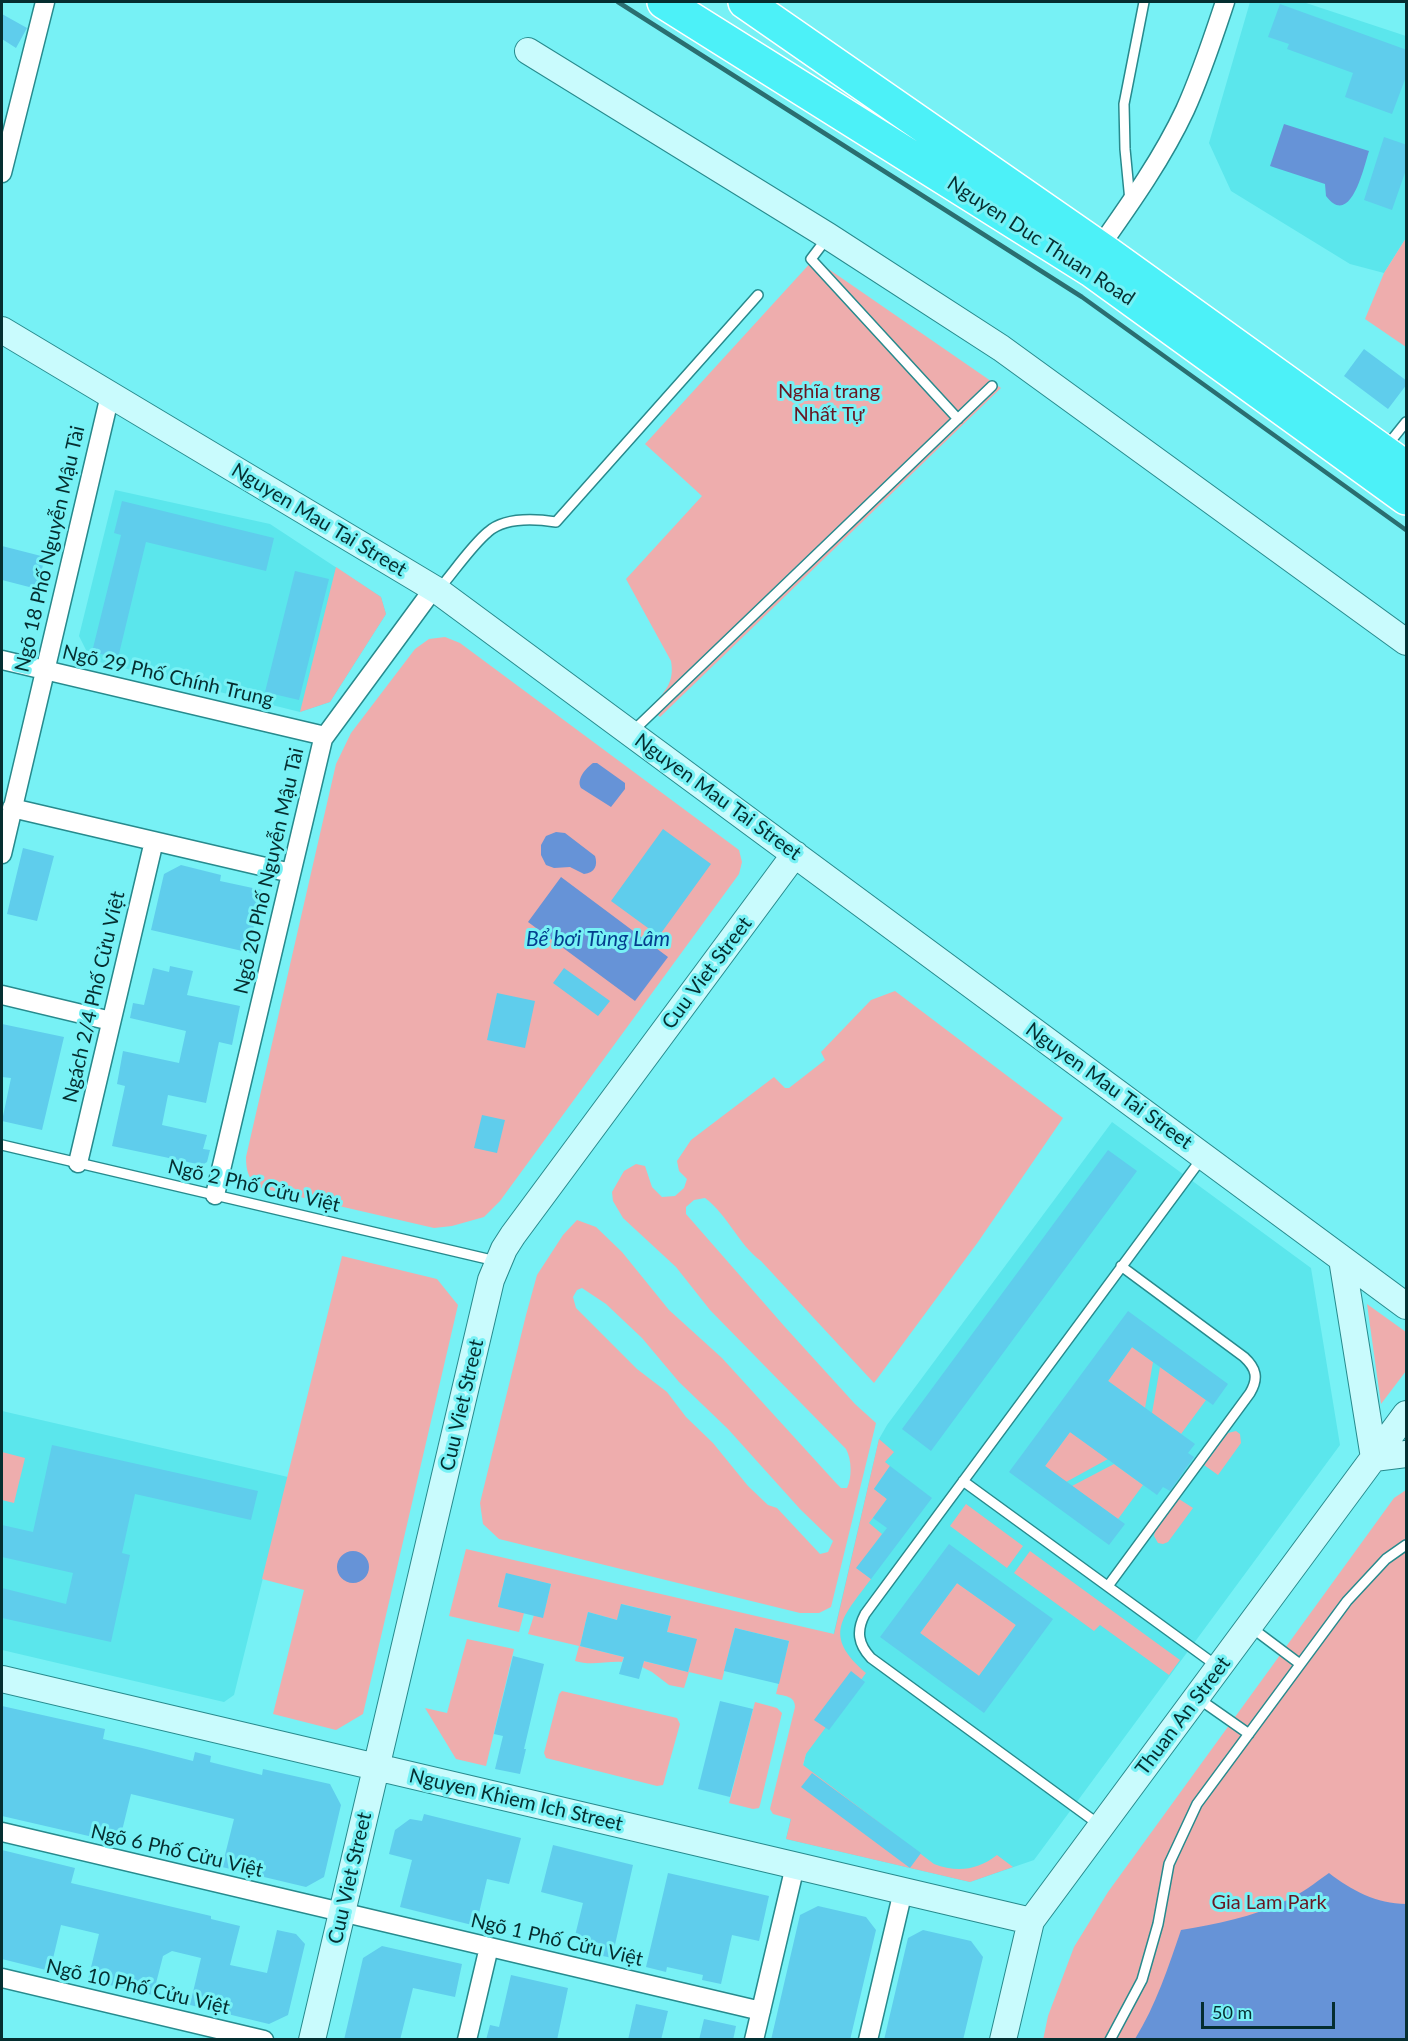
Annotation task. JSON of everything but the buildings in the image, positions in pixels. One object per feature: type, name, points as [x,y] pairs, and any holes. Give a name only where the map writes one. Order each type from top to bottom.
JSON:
[{"type":"highway","name":"Nguyen Duc Thuan Road","points":[[664,2],[1091,270],[1349,442],[1395,460]]},
{"type":"highway","name":"Nguyen Duc Thuan Road","points":[[745,2],[1099,248],[1349,442],[1407,498]]},
{"type":"street","points":[[3,163],[45,2]]},
{"type":"street","points":[[1099,248],[1163,152],[1185,111],[1225,2]]},
{"type":"street","points":[[528,51],[828,236],[1020,362],[1407,642]]},
{"type":"street","name":"Nguyen Mau Tai Street","points":[[2,330],[436,589],[1407,1306]]},
{"type":"street","name":"Ngõ 18 Phố Nguyễn Mậu Tài","points":[[2,854],[110,394]]},
{"type":"street","name":"Ngõ 20 Phố Nguyễn Mậu Tài","points":[[215,1195],[325,736],[436,589]]},
{"type":"street","name":"Ngõ 29 Phố Chính Trung","points":[[2,660],[325,736]]},
{"type":"street","points":[[12,808],[291,873]]},
{"type":"street","name":"Ngách 2/4 Phố Cửu Việt","points":[[78,1163],[154,841]]},
{"type":"street","name":"Cuu Viet Street","points":[[312,2040],[491,1280],[498,1262],[513,1235],[795,854]]},
{"type":"street","points":[[2,995],[111,1021]]},
{"type":"street","points":[[1342,1259],[1374,1458],[1407,1454]]},
{"type":"street","name":"Thuan An Street","points":[[1004,2040],[1031,1921],[1407,1414]]},
{"type":"street","name":"Nguyen Khiem Ich Street","points":[[2,1679],[1031,1921]]},
{"type":"street","name":"Ngõ 6 Phố Cửu Việt","points":[[2,1832],[342,1912]]},
{"type":"street","points":[[754,2040],[795,1866]]},
{"type":"street","points":[[868,2040],[903,1891]]},
{"type":"street","name":"Ngõ 1 Phố Cửu Việt","points":[[342,1912],[761,2011]]},
{"type":"street","points":[[467,2040],[489,1947]]},
{"type":"street","name":"Ngõ 10 Phố Cửu Việt","points":[[2,1978],[264,2040]]},
{"type":"lane","points":[[1130,204],[1124,104],[1144,2]]},
{"type":"lane","points":[[828,236],[811,259],[958,419]]},
{"type":"lane","points":[[436,589],[488,531],[514,521],[556,522],[758,295]]},
{"type":"lane","points":[[631,733],[992,386]]},
{"type":"lane","points":[[1395,460],[1407,422]]},
{"type":"lane","name":"Ngõ 2 Phố Cửu Việt","points":[[2,1145],[498,1262]]},
{"type":"lane","points":[[1101,1826],[871,1658],[864,1651],[860,1641],[860,1623],[1203,1156]]},
{"type":"lane","points":[[1108,1586],[1250,1393],[1256,1378],[1255,1370],[1244,1357],[1121,1266]]},
{"type":"lane","points":[[963,1481],[1220,1667]]},
{"type":"lane","points":[[1110,2040],[1142,1980],[1158,1924],[1169,1864],[1197,1804],[1347,1600],[1386,1559],[1407,1545]]},
{"type":"lane","points":[[1250,1626],[1300,1664]]},
{"type":"lane","points":[[1197,1697],[1249,1734]]},
{"type":"shaded area","points":[[1250,2],[1303,2],[1406,36],[1406,238],[1384,273],[1350,264],[1231,191],[1209,143]]},
{"type":"shaded area","points":[[115,490],[270,524],[381,597],[386,614],[330,702],[300,712],[91,660],[79,636]]},
{"type":"shaded area","points":[[1112,1122],[1311,1268],[1340,1445],[1034,1860],[970,1882],[786,1839],[879,1439],[887,1425]]},
{"type":"shaded area","points":[[2,1411],[288,1477],[234,1695],[224,1702],[2,1650]]},
{"type":"green space","points":[[1406,238],[1406,347],[1365,319],[1384,273]]},
{"type":"green space","name":"Nghĩa trang Nhất Tự","points":[[814,259],[1001,388],[660,717],[650,708],[670,682],[671,661],[626,579],[702,496],[645,444]]},
{"type":"green space","points":[[336,567],[381,597],[386,614],[330,702],[300,712]]},
{"type":"green space","points":[[445,637],[460,643],[739,850],[742,862],[739,874],[500,1201],[484,1217],[452,1226],[434,1228],[257,1187],[248,1173],[246,1157],[336,764],[351,733],[415,649],[429,639]]},
{"type":"green space","points":[[895,991],[1063,1118],[978,1242],[874,1383],[753,1254],[713,1205],[705,1198],[694,1200],[686,1207],[686,1214],[785,1327],[855,1404],[876,1423],[831,1607],[819,1613],[800,1613],[499,1539],[483,1524],[480,1503],[537,1275],[563,1235],[577,1220],[596,1227],[622,1252],[669,1310],[722,1358],[841,1488],[847,1488],[851,1469],[846,1449],[710,1310],[676,1267],[623,1218],[613,1201],[612,1192],[624,1171],[636,1164],[645,1166],[652,1187],[662,1197],[675,1196],[684,1188],[687,1179],[679,1171],[677,1161],[691,1140],[774,1077],[785,1088],[789,1088],[825,1060],[821,1052],[871,1000]],"holes":[[[582,1288],[606,1304],[642,1338],[679,1382],[728,1429],[800,1509],[833,1541],[828,1552],[820,1554],[777,1508],[768,1505],[748,1486],[713,1443],[686,1417],[667,1392],[637,1369],[576,1308],[573,1297],[577,1290]]]},
{"type":"green space","points":[[342,1256],[437,1279],[458,1305],[363,1714],[336,1730],[273,1714],[304,1590],[262,1579]]},
{"type":"green space","points":[[1367,1304],[1406,1332],[1406,1371],[1381,1404]]},
{"type":"green space","points":[[1132,1347],[1153,1362],[1145,1408],[1108,1381]]},
{"type":"green space","points":[[1160,1367],[1206,1400],[1181,1434],[1152,1413]]},
{"type":"green space","points":[[1236,1431],[1240,1434],[1241,1443],[1218,1475],[1204,1465],[1228,1433]]},
{"type":"green space","points":[[1070,1432],[1108,1459],[1066,1482],[1045,1466]]},
{"type":"green space","points":[[879,1439],[894,1452],[885,1462],[890,1466],[874,1489],[887,1499],[869,1523],[882,1534],[857,1568],[871,1579],[852,1605],[841,1626],[844,1648],[852,1660],[866,1673],[806,1754],[803,1765],[934,1864],[959,1869],[975,1867],[997,1855],[1013,1867],[970,1882],[786,1839],[791,1819],[773,1814],[770,1809],[795,1707],[791,1699],[776,1694],[789,1641],[735,1628],[722,1680],[689,1672],[684,1688],[669,1685],[642,1667],[644,1661],[688,1672],[696,1639],[667,1632],[671,1616],[622,1604],[617,1620],[588,1612],[580,1646],[624,1657],[622,1662],[593,1663],[575,1661],[579,1646],[528,1634],[534,1615],[543,1617],[551,1584],[506,1574],[498,1606],[524,1613],[519,1632],[449,1616],[466,1549],[834,1634]]},
{"type":"green space","points":[[2,1452],[25,1458],[14,1503],[2,1500]]},
{"type":"green space","points":[[1114,1464],[1143,1485],[1118,1519],[1072,1486]]},
{"type":"green space","name":"Gia Lam Park","points":[[1406,1490],[1406,2039],[1043,2040],[1048,2016],[1074,1947],[1108,1892],[1394,1498]]},
{"type":"green space","points":[[1179,1499],[1193,1508],[1168,1542],[1158,1543],[1154,1536],[1155,1531]]},
{"type":"green space","points":[[966,1504],[1023,1546],[1007,1568],[950,1526]]},
{"type":"green space","points":[[1030,1551],[1180,1660],[1169,1675],[1100,1625],[1094,1631],[1014,1573]]},
{"type":"green space","points":[[957,1583],[1016,1625],[979,1676],[920,1633]]},
{"type":"green space","points":[[467,1639],[514,1649],[486,1766],[456,1759],[425,1708],[447,1713]]},
{"type":"green space","points":[[562,1691],[677,1718],[680,1724],[663,1785],[657,1786],[546,1758],[544,1753],[559,1694]]},
{"type":"green space","points":[[755,1702],[777,1708],[782,1713],[760,1805],[759,1808],[753,1809],[729,1803]]},
{"type":"water","points":[[1284,124],[1369,151],[1355,192],[1343,205],[1335,204],[1326,196],[1325,184],[1270,166]]},
{"type":"water","points":[[593,763],[597,763],[625,783],[625,789],[611,807],[581,788],[581,777]]},
{"type":"water","points":[[556,832],[565,833],[595,856],[596,865],[593,870],[584,874],[570,867],[554,868],[546,865],[541,855],[541,845],[546,836]]},
{"type":"water","name":"Bể bơi Tùng Lâm","points":[[561,877],[668,957],[635,1001],[528,922]]},
{"type":"water","points":[[353,1551],[364,1556],[369,1567],[364,1578],[353,1583],[342,1578],[337,1567],[342,1556]]},
{"type":"water","points":[[1329,1873],[1365,1895],[1385,1902],[1406,1904],[1406,2039],[1135,2039],[1155,2000],[1181,1930],[1234,1919],[1273,1907],[1297,1895]]},
{"type":"railway","points":[[618,2],[1082,297],[1406,530]]}]
